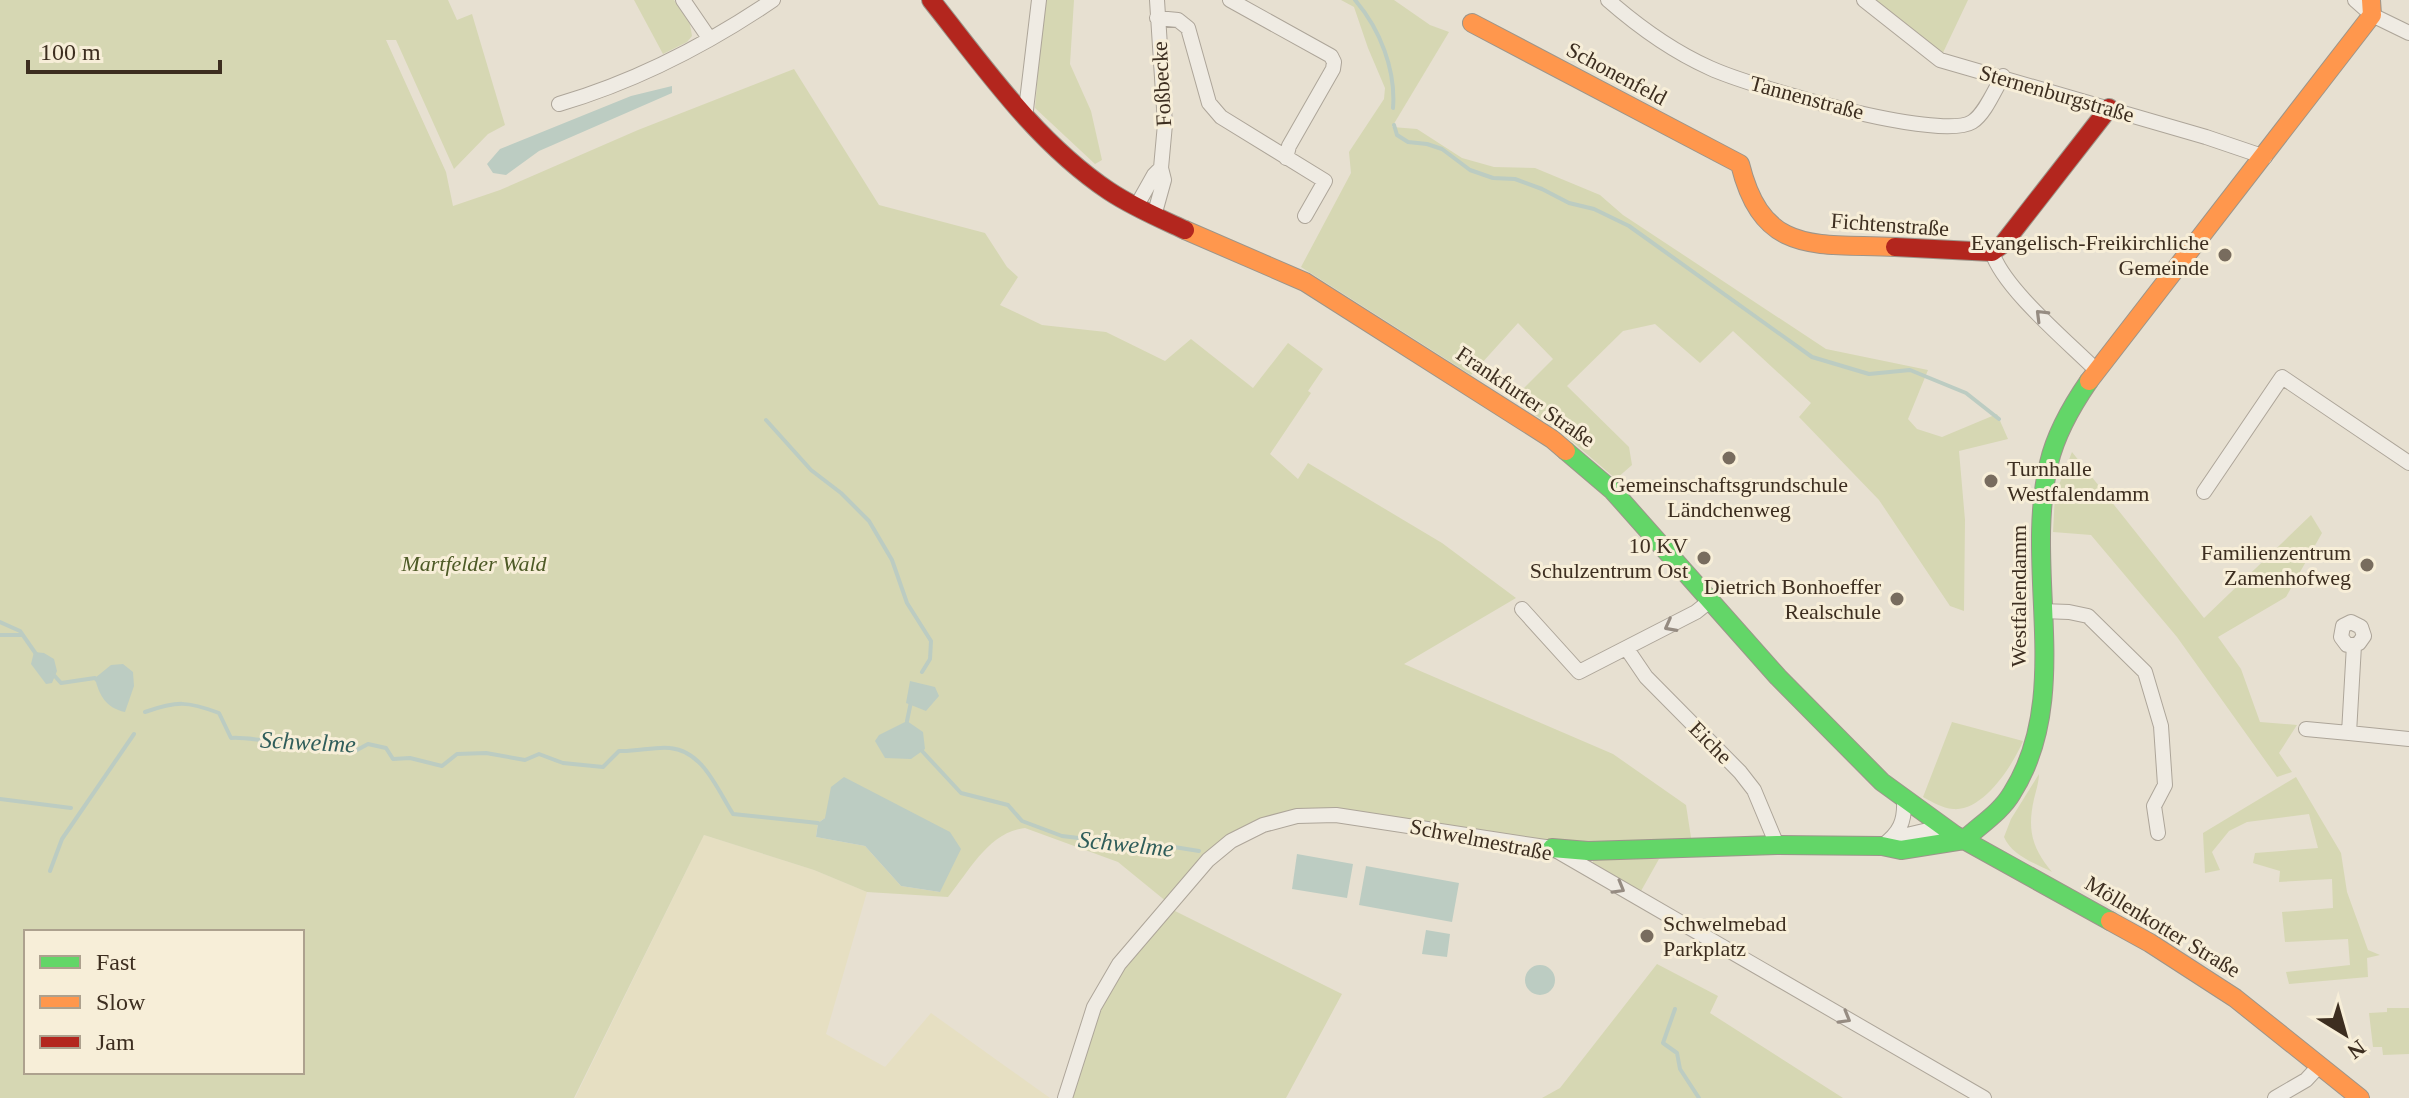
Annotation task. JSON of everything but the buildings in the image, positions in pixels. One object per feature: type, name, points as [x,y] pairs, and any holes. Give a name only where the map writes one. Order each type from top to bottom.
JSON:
[{"type":"street","points":[[683,0],[709,38]]},
{"type":"street","points":[[559,104],[634,77],[773,0]]},
{"type":"street","name":"Frankfurter Straße","points":[[931,0],[1025,118],[1068,160],[1110,192],[1154,216],[1305,282],[1535,427],[1583,464],[1613,491],[1824,726],[1867,769],[1904,800],[1931,831],[1964,840]]},
{"type":"street","points":[[1025,118],[1039,0]]},
{"type":"street","name":"Foßbecke","points":[[1154,216],[1162,190],[1165,124],[1157,0]]},
{"type":"street","points":[[1230,0],[1331,56],[1334,62],[1333,69],[1289,146],[1286,158]]},
{"type":"street","name":"Tannenstraße","points":[[1608,0],[1663,44],[1712,69],[1842,109],[1924,124],[1970,123],[1978,117],[2003,76]]},
{"type":"street","name":"Sternenburgstraße","points":[[1864,0],[1940,60],[2003,76],[2265,157]]},
{"type":"street","points":[[2355,0],[2409,33]]},
{"type":"street","name":"Westfalendamm","points":[[1964,840],[2006,801],[2029,763],[2039,724],[2040,544],[2048,466],[2061,427],[2096,370],[2265,157],[2371,8]]},
{"type":"street","points":[[1157,18],[1178,20],[1188,28],[1209,103],[1221,117],[1325,181],[1305,216]]},
{"type":"street","name":"Schonenfeld","points":[[1472,23],[1740,164]]},
{"type":"street","points":[[2096,370],[2019,292],[1995,264],[1992,252],[2017,227],[2109,108]]},
{"type":"street","name":"Fichtenstraße","points":[[1740,164],[1745,188],[1759,216],[1772,229],[1791,240],[1992,252]]},
{"type":"street","name":"Foßbecke","points":[[1136,207],[1161,168]]},
{"type":"street","points":[[2204,492],[2282,377],[2409,463]]},
{"type":"street","points":[[1522,609],[1579,672],[1696,612],[1711,600]]},
{"type":"street","points":[[2042,611],[2088,616],[2145,672],[2161,726],[2165,785],[2154,806],[2158,833]]},
{"type":"street","points":[[2349,733],[2354,645]]},
{"type":"street","name":"Eiche","points":[[1627,649],[1646,677],[1754,790],[1777,845]]},
{"type":"street","points":[[2306,729],[2409,739]]},
{"type":"street","points":[[1888,842],[1901,829],[1905,814],[1904,800]]},
{"type":"street","name":"Schwelmestraße","points":[[1065,1098],[1094,1007],[1119,964],[1208,860],[1231,841],[1263,825],[1297,816],[1336,815],[1552,848],[1984,1098]]},
{"type":"street","points":[[1552,848],[1588,851],[1687,850],[1888,842],[1901,850],[1931,831],[1964,840]]},
{"type":"street","name":"Möllenkotter Straße","points":[[1964,840],[2182,962],[2235,998],[2360,1098]]},
{"type":"street","points":[[2275,1098],[2306,1080],[2319,1066]]},
{"type":"shaded area","points":[[672,86],[672,93],[539,151],[506,175],[493,173],[487,164],[500,149],[631,96]]},
{"type":"shaded area","points":[[34,652],[54,659],[57,671],[52,683],[46,684],[31,664]]},
{"type":"shaded area","points":[[123,664],[133,672],[134,686],[125,712],[104,700],[95,678],[111,665]]},
{"type":"shaded area","points":[[910,681],[935,687],[939,696],[926,711],[906,703]]},
{"type":"shaded area","points":[[907,721],[923,732],[925,749],[911,759],[885,758],[875,741],[879,735]]},
{"type":"shaded area","points":[[844,777],[950,832],[961,849],[940,892],[901,886],[865,846],[816,837],[818,823],[825,818],[831,787]]},
{"type":"shaded area","points":[[704,835],[814,870],[867,892],[826,1034],[885,1067],[931,1013],[1050,1098],[575,1098]]},
{"type":"shaded area","points":[[1297,854],[1353,864],[1347,898],[1292,889]]},
{"type":"shaded area","points":[[1366,866],[1459,883],[1452,922],[1359,905]]},
{"type":"shaded area","points":[[1426,930],[1450,934],[1447,957],[1422,954]]},
{"type":"shaded area","points":[[1540,965],[1551,969],[1555,980],[1551,991],[1540,995],[1529,991],[1525,980],[1529,969]]},
{"type":"green space","name":"Martfelder Wald","points":[[0,0],[448,0],[457,20],[472,14],[505,125],[488,134],[454,169],[396,40],[386,40],[446,172],[453,206],[500,190],[638,130],[794,69],[879,205],[985,233],[1007,267],[1018,277],[1000,305],[1042,325],[1106,332],[1165,361],[1191,339],[1253,388],[1288,343],[1323,369],[1308,391],[1311,393],[1270,454],[1298,479],[1308,463],[1442,543],[1516,598],[1404,664],[1613,754],[1686,805],[1692,844],[1550,843],[1359,814],[1262,820],[1167,902],[1118,862],[1025,828],[1012,831],[991,844],[948,897],[867,892],[814,870],[704,835],[574,1098],[0,1098]],"holes":[[[825,818],[940,892],[901,886],[865,846],[816,837],[818,823]]]},
{"type":"green space","points":[[634,0],[674,0],[690,24],[692,36],[687,42],[663,54]]},
{"type":"green space","points":[[1044,0],[1074,0],[1070,64],[1091,111],[1102,160],[1095,164],[1035,108]]},
{"type":"green space","points":[[1341,0],[1394,0],[1430,25],[1449,32],[1392,127],[1417,129],[1462,158],[1494,167],[1535,168],[1600,195],[1623,215],[1826,349],[1928,370],[1908,419],[1917,429],[1942,437],[1997,414],[2008,439],[1959,451],[1965,520],[1964,611],[1950,606],[1879,500],[1799,417],[1811,403],[1733,331],[1700,363],[1655,324],[1623,331],[1567,386],[1629,447],[1632,465],[1616,479],[1561,432],[1523,407],[1531,397],[1523,389],[1553,359],[1518,323],[1471,375],[1301,267],[1351,173],[1349,152],[1384,99],[1385,88],[1354,7]]},
{"type":"green space","points":[[1864,0],[1968,0],[1940,59]]},
{"type":"green space","points":[[2072,452],[2204,618],[2311,515],[2322,533],[2286,597],[2218,637],[2241,669],[2260,722],[2297,725],[2279,753],[2292,772],[2277,777],[2177,637],[2091,535],[2053,532],[2055,495]]},
{"type":"green space","points":[[1952,722],[2023,741],[2004,774],[1986,795],[1964,808],[1953,809],[1923,797]]},
{"type":"green space","points":[[2039,774],[2031,829],[2036,847],[2052,872],[2018,854],[2004,837],[2011,819]]},
{"type":"green space","points":[[2296,777],[2341,853],[2347,892],[2368,950],[2380,955],[2367,958],[2368,977],[2289,984],[2286,972],[2350,965],[2348,939],[2285,942],[2282,912],[2333,908],[2332,879],[2279,882],[2280,871],[2253,863],[2255,853],[2318,848],[2309,814],[2247,822],[2229,831],[2212,852],[2220,870],[2205,873],[2203,833]]},
{"type":"green space","points":[[1593,858],[1659,859],[1641,891],[1593,864]]},
{"type":"green space","points":[[1173,910],[1342,994],[1286,1098],[1067,1098],[1098,1009],[1123,968]]},
{"type":"green space","points":[[1657,964],[1718,996],[1710,1013],[1843,1098],[1542,1098],[1560,1088]]},
{"type":"green space","points":[[2387,1008],[2409,1008],[2409,1054],[2383,1055],[2382,1047],[2373,1047],[2369,1013],[2387,1012]]},
{"type":"waterway","points":[[1355,0],[1379,37],[1389,65],[1393,108]]},
{"type":"waterway","points":[[1394,125],[1397,135],[1408,142],[1442,149],[1470,170],[1493,178],[1515,179],[1629,226],[1812,357],[1869,374],[1910,370],[1966,393],[1999,419]]},
{"type":"waterway","points":[[766,420],[811,470],[841,493],[869,521],[892,560],[907,603],[931,641],[930,659],[922,672]]},
{"type":"waterway","name":"Schwelme","points":[[0,622],[20,631],[36,654]]},
{"type":"waterway","name":"Schwelme","points":[[0,635],[22,635]]},
{"type":"waterway","name":"Schwelme","points":[[52,673],[61,683],[97,680]]},
{"type":"waterway","points":[[907,721],[911,702]]},
{"type":"waterway","name":"Schwelme","points":[[145,712],[174,704],[198,706],[219,713],[231,738],[292,744],[324,741],[357,750],[368,744],[386,748],[393,759],[410,758],[442,766],[457,754],[486,753],[525,760],[539,754],[563,763],[603,767],[619,751],[670,748],[692,756],[700,764],[733,814],[818,823]]},
{"type":"waterway","name":"Schwelme","points":[[50,871],[62,839],[134,734]]},
{"type":"waterway","name":"Schwelme","points":[[922,751],[961,793],[1008,805],[1022,821],[1062,836],[1095,840],[1115,847],[1174,847],[1199,851]]},
{"type":"waterway","name":"Schwelme","points":[[0,799],[71,808]]},
{"type":"waterway","name":"Schwelme","points":[[1675,1009],[1663,1043],[1677,1053],[1680,1069],[1699,1098]]},
{"type":"traffic: fast","points":[[1964,840],[2007,800],[2030,755],[2040,715],[2044,674],[2042,504],[2056,441],[2070,410],[2089,381]]},
{"type":"traffic: fast","points":[[1566,451],[1613,491],[1778,677],[1882,782],[1955,835],[2110,921]]},
{"type":"traffic: fast","points":[[1552,848],[1588,851],[1777,845],[1882,846],[1901,850],[1964,840]]},
{"type":"traffic: slow","points":[[2089,381],[2372,15],[2371,0]]},
{"type":"traffic: slow","points":[[1472,23],[1740,164],[1750,194],[1763,216],[1778,230],[1817,244],[1895,247]]},
{"type":"traffic: slow","points":[[1185,230],[1305,282],[1552,439],[1566,451]]},
{"type":"traffic: slow","points":[[2110,921],[2235,998],[2360,1098]]},
{"type":"traffic: jam","points":[[931,0],[1013,103],[1058,150],[1118,197],[1185,230]]},
{"type":"traffic: jam","points":[[1895,247],[1992,252],[2003,244],[2109,108]]},
{"type":"place","name":"Evangelisch-Freikirchliche Gemeinde","points":[[2225,255]]},
{"type":"place","name":"Gemeinschaftsgrundschule Ländchenweg","points":[[1729,458]]},
{"type":"place","name":"Turnhalle Westfalendamm","points":[[1991,481]]},
{"type":"place","name":"10 KV Schulzentrum Ost","points":[[1704,558]]},
{"type":"place","name":"Familienzentrum Zamenhofweg","points":[[2367,565]]},
{"type":"place","name":"Dietrich Bonhoeffer Realschule","points":[[1897,599]]},
{"type":"place","name":"Schwelmebad Parkplatz","points":[[1647,936]]}]
